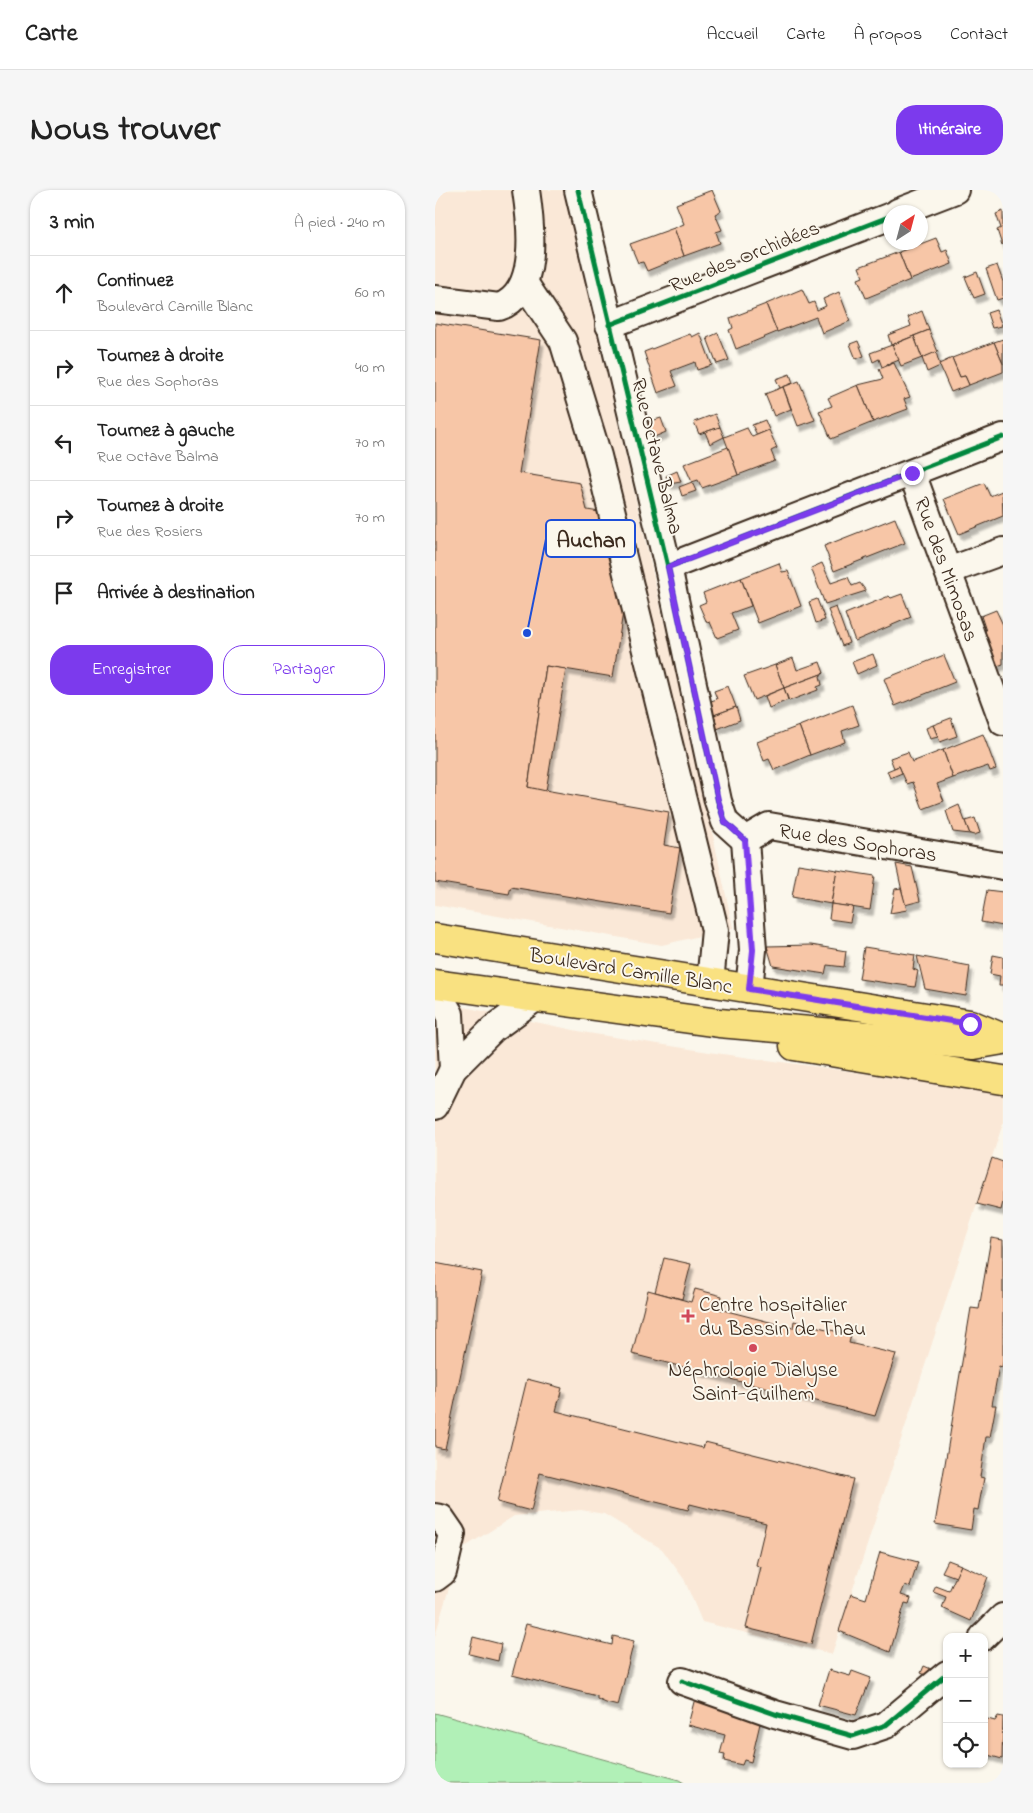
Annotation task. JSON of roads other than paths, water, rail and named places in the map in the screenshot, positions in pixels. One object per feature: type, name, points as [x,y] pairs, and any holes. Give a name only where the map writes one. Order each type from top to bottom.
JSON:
[{"type":"main road","name":"Boulevard Camille Blanc","points":[[435,938],[970,1024],[1003,1039]]},
{"type":"main road","name":"Boulevard Camille Blanc","points":[[435,984],[719,1023],[974,1045],[1003,1039]]},
{"type":"main road","points":[[719,1023],[753,1039],[1003,1080]]},
{"type":"street","points":[[435,299],[499,307],[506,304],[525,284],[532,234],[526,190]]},
{"type":"street","name":"Rue Octave Balma","points":[[578,190],[668,567],[718,800],[725,822],[745,840]]},
{"type":"street","points":[[916,205],[955,190]]},
{"type":"street","name":"Rue des Orchidées","points":[[609,325],[883,219]]},
{"type":"street","points":[[525,284],[563,341],[598,456],[715,930],[710,983]]},
{"type":"street","points":[[668,567],[1003,437]]},
{"type":"street","name":"Rue des Mimosas","points":[[912,473],[1003,722]]},
{"type":"street","points":[[948,571],[1003,551]]},
{"type":"street","name":"Rue des Sophoras","points":[[745,840],[769,826],[1003,866]]},
{"type":"street","points":[[745,840],[753,950],[749,989]]},
{"type":"street","points":[[435,989],[450,1014],[453,1069]]},
{"type":"street","points":[[435,1106],[453,1069],[493,1030],[534,999]]},
{"type":"street","points":[[435,1517],[441,1518],[452,1534],[443,1572],[435,1578]]},
{"type":"street","points":[[987,1633],[1003,1617]]},
{"type":"street","points":[[681,1681],[775,1714],[853,1736],[886,1725],[943,1677]]},
{"type":"place","name":"Auchan","points":[[527,633]]},
{"type":"place","name":"Centre hospitalier du Bassin de Thau","points":[[688,1316]]},
{"type":"place","name":"Néphrologie Dialyse Saint-Guilhem","points":[[753,1348]]}]
